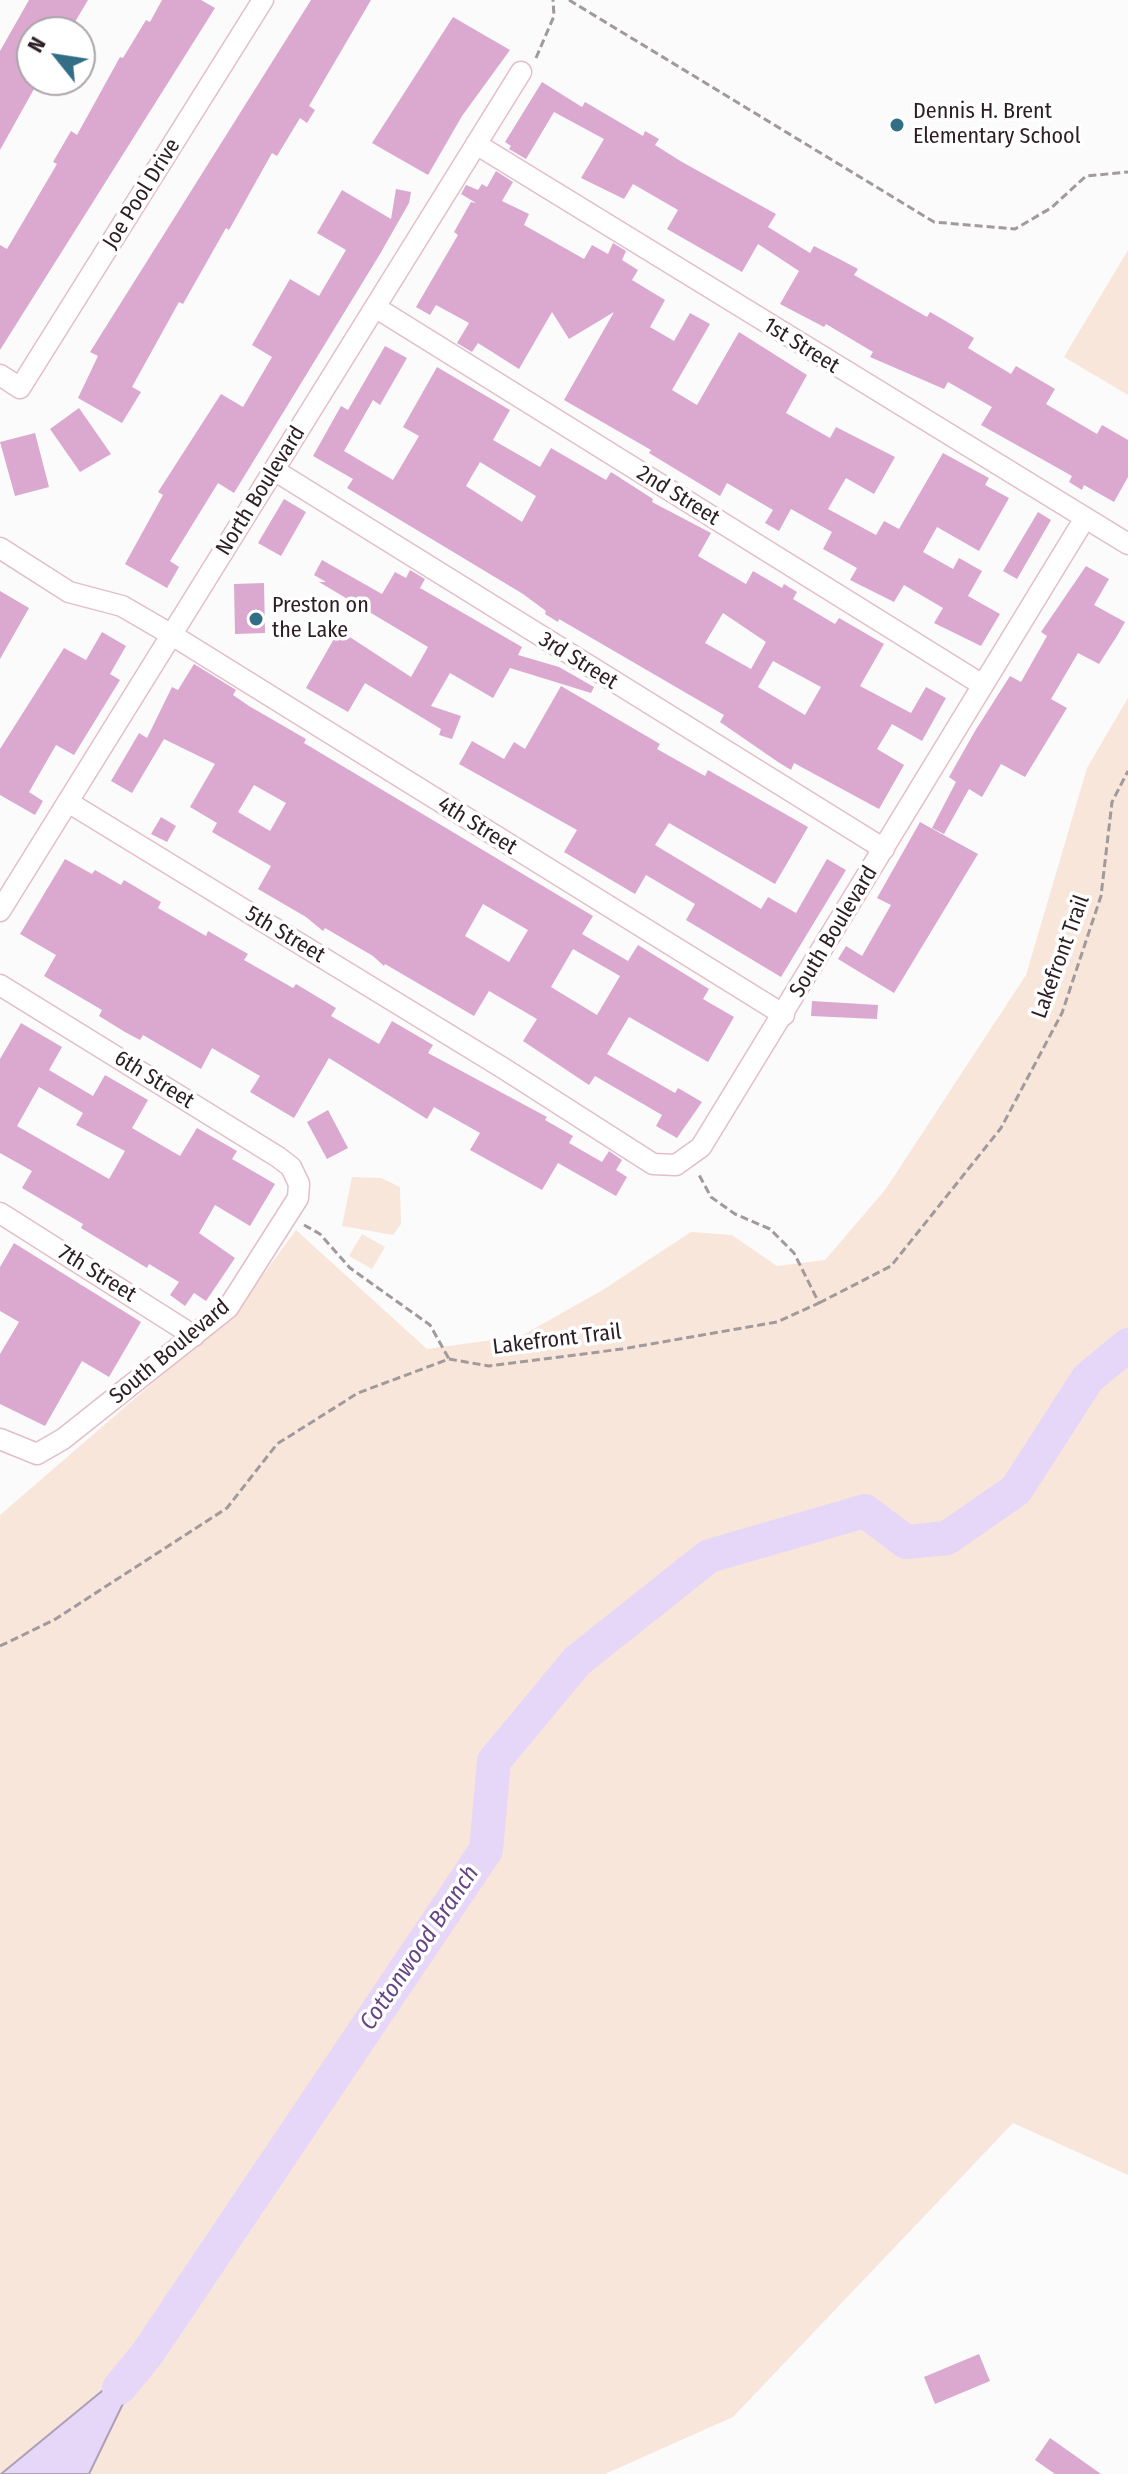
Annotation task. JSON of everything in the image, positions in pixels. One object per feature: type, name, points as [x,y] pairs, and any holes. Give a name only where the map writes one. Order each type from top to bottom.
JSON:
[{"type":"street","name":"Joe Pool Drive","points":[[0,375],[20,388],[263,0]]},
{"type":"street","name":"North Boulevard","points":[[0,911],[521,72]]},
{"type":"street","name":"1st Street","points":[[476,144],[1128,544]]},
{"type":"street","name":"2nd Street","points":[[375,307],[981,684]]},
{"type":"street","name":"3rd Street","points":[[274,470],[884,849]]},
{"type":"street","name":"South Boulevard","points":[[689,1156],[701,1147],[784,1015],[981,684],[1085,518]]},
{"type":"street","name":"4th Street","points":[[0,548],[69,592],[122,606],[172,635],[784,1015]]},
{"type":"street","name":"5th Street","points":[[68,802],[503,1068],[653,1164],[676,1165],[689,1156]]},
{"type":"street","name":"6th Street","points":[[0,985],[278,1157],[291,1167],[299,1184]]},
{"type":"street","name":"South Boulevard","points":[[0,1439],[37,1454],[63,1439],[228,1308],[298,1198],[299,1184]]},
{"type":"street","name":"7th Street","points":[[0,1213],[194,1336]]},
{"type":"path","points":[[521,72],[537,57],[554,16],[553,0]]},
{"type":"path","points":[[569,0],[621,28],[934,222],[1015,229],[1051,208],[1086,176],[1128,172]]},
{"type":"path","name":"Lakefront Trail","points":[[449,1359],[489,1366],[622,1349],[777,1322],[891,1266],[1001,1128],[1062,1013],[1101,896],[1112,802],[1128,771]]},
{"type":"path","points":[[689,1156],[711,1197],[735,1214],[770,1229],[794,1253],[819,1303]]},
{"type":"path","points":[[0,1646],[54,1620],[227,1508],[277,1444],[358,1393],[449,1359],[430,1325],[350,1268],[320,1234],[286,1216]]},
{"type":"shaded area","points":[[1128,250],[1128,395],[1064,357]]},
{"type":"shaded area","points":[[1128,698],[1128,2175],[1013,2123],[733,2417],[605,2474],[89,2474],[145,2356],[0,2474],[0,1515],[192,1349],[251,1291],[296,1230],[427,1349],[521,1336],[601,1291],[691,1232],[732,1235],[777,1266],[825,1260],[885,1190],[1026,975],[1087,768]]},
{"type":"shaded area","points":[[352,1177],[381,1178],[400,1187],[401,1224],[393,1235],[342,1226]]},
{"type":"shaded area","points":[[362,1234],[385,1247],[372,1269],[349,1256]]},
{"type":"shaded area","points":[[147,2354],[89,2474],[1,2474]]},
{"type":"building","points":[[29,0],[88,0],[78,16],[20,16]]},
{"type":"building","points":[[162,0],[201,0],[215,8],[0,350],[0,245],[7,249],[57,164],[53,162],[71,131],[77,135],[120,57],[123,58],[146,20],[150,22]]},
{"type":"building","points":[[311,0],[371,0],[309,106],[315,110],[307,123],[300,118],[277,156],[272,153],[183,304],[179,302],[132,387],[141,392],[122,423],[78,398],[98,356],[90,352]]},
{"type":"building","points":[[453,17],[510,50],[462,116],[428,175],[372,143]]},
{"type":"building","points":[[16,23],[16,96],[30,96],[0,150],[0,51]]},
{"type":"building","points":[[542,82],[582,107],[585,102],[643,136],[645,131],[659,139],[655,145],[776,214],[768,227],[810,253],[814,246],[858,269],[854,275],[927,317],[930,312],[974,338],[968,348],[1011,374],[1016,366],[1055,389],[1046,404],[1097,434],[1102,425],[1128,440],[1128,477],[1114,502],[1084,485],[1082,490],[1069,482],[1072,476],[981,425],[992,407],[948,382],[944,389],[870,357],[873,352],[826,324],[824,327],[780,304],[799,271],[758,244],[742,272],[667,229],[678,210],[633,184],[624,199],[581,178],[604,139],[554,112],[526,159],[509,149],[511,146],[505,142]]},
{"type":"building","points":[[496,171],[513,182],[502,201],[529,214],[524,225],[584,259],[592,245],[608,254],[613,243],[626,251],[622,260],[638,270],[632,280],[665,300],[650,327],[674,341],[690,313],[710,324],[672,390],[697,405],[739,332],[807,375],[786,413],[830,438],[836,427],[895,457],[874,494],[846,478],[828,509],[876,535],[884,521],[899,529],[943,453],[989,478],[985,485],[1009,498],[979,551],[937,527],[923,552],[953,569],[959,558],[982,571],[968,596],[1000,614],[981,646],[934,623],[943,608],[904,585],[894,602],[850,580],[857,568],[823,549],[832,532],[791,509],[779,531],[765,523],[773,510],[727,483],[720,496],[649,453],[651,450],[564,400],[614,312],[569,339],[552,312],[519,369],[478,343],[472,352],[457,343],[469,323],[436,305],[430,315],[416,307],[458,235],[454,232],[471,202],[476,203],[461,194],[466,185],[478,190],[482,184],[487,187]]},
{"type":"building","points":[[396,189],[411,192],[409,203],[380,254],[234,493],[218,483],[170,561],[179,567],[167,588],[125,564],[163,495],[158,492],[221,394],[243,407],[272,357],[252,345],[290,279],[319,296],[346,250],[317,233],[342,190],[391,219]]},
{"type":"building","points":[[385,346],[407,358],[380,405],[373,400],[344,451],[393,480],[419,436],[403,427],[437,367],[510,410],[493,440],[540,467],[551,448],[606,480],[611,472],[653,499],[652,502],[711,533],[698,556],[746,584],[753,571],[782,588],[784,584],[797,592],[793,599],[835,624],[839,618],[884,644],[860,686],[911,713],[926,687],[946,698],[922,741],[892,724],[877,749],[904,765],[879,809],[794,763],[791,770],[720,722],[724,715],[559,619],[558,622],[523,594],[347,488],[353,479],[313,456],[341,406],[348,410]],"holes":[[[480,462],[536,496],[522,522],[466,486]],[[723,613],[766,642],[751,669],[705,643]],[[773,661],[821,687],[805,715],[758,687]]]},
{"type":"building","points":[[79,408],[111,454],[80,472],[50,429]]},
{"type":"building","points":[[35,433],[49,487],[15,496],[0,442]]},
{"type":"building","points":[[284,499],[306,512],[281,556],[258,543]]},
{"type":"building","points":[[1038,512],[1051,520],[1017,579],[1003,571]]},
{"type":"building","points":[[322,560],[382,594],[395,572],[406,578],[410,570],[425,579],[420,588],[522,647],[518,655],[559,667],[594,687],[591,693],[510,668],[493,698],[450,673],[431,706],[461,716],[452,739],[439,735],[441,729],[365,683],[348,712],[306,688],[339,630],[411,677],[428,647],[319,582],[326,582],[314,575]]},
{"type":"building","points":[[1086,566],[1109,579],[1094,605],[1125,622],[1117,636],[1099,664],[1078,653],[1051,699],[1067,708],[1025,777],[1001,764],[982,797],[969,789],[944,834],[932,828],[956,782],[949,777],[975,731],[1010,676],[1021,682],[1047,636],[1041,632]]},
{"type":"building","points":[[264,583],[265,633],[235,634],[234,584]]},
{"type":"building","points":[[0,591],[29,608],[0,659]]},
{"type":"building","points":[[102,632],[126,646],[110,674],[120,680],[74,755],[56,745],[29,792],[43,801],[35,815],[0,795],[0,749],[64,648],[86,660]]},
{"type":"building","points":[[194,664],[236,690],[233,695],[249,706],[306,739],[304,743],[593,916],[582,934],[628,961],[638,945],[709,989],[703,999],[734,1017],[708,1062],[629,1017],[607,1054],[675,1093],[678,1088],[702,1102],[677,1138],[656,1126],[662,1115],[595,1076],[589,1085],[523,1041],[537,1019],[489,991],[474,1016],[384,966],[373,956],[325,928],[323,931],[306,917],[258,889],[271,866],[212,832],[217,823],[190,807],[215,764],[164,739],[132,793],[111,781],[139,733],[147,738],[172,687],[178,690]],"holes":[[[254,785],[286,803],[270,831],[238,812]],[[483,904],[528,930],[509,962],[465,936]],[[573,949],[620,976],[597,1015],[551,987]]]},
{"type":"building","points":[[561,686],[660,744],[657,749],[705,776],[708,770],[808,827],[775,884],[669,823],[655,845],[761,909],[768,897],[796,913],[827,859],[846,870],[781,977],[686,920],[695,904],[646,875],[635,894],[564,852],[577,830],[459,764],[472,741],[504,759],[514,742],[525,749]]},
{"type":"building","points":[[161,817],[176,826],[167,842],[151,834]]},
{"type":"building","points":[[920,822],[978,854],[894,993],[838,959],[846,946],[862,956],[891,905],[877,898]]},
{"type":"building","points":[[65,859],[92,874],[95,870],[121,885],[124,880],[161,902],[158,908],[206,936],[208,931],[248,954],[244,960],[293,988],[296,984],[336,1008],[331,1016],[379,1044],[392,1021],[433,1045],[428,1053],[547,1117],[545,1120],[573,1136],[569,1143],[602,1162],[609,1151],[622,1160],[616,1170],[627,1177],[616,1196],[558,1163],[542,1190],[470,1150],[480,1133],[434,1107],[427,1119],[329,1058],[294,1118],[250,1092],[260,1076],[212,1048],[201,1069],[143,1035],[140,1040],[125,1032],[99,1016],[102,1010],[44,976],[56,955],[20,934]]},
{"type":"building","points":[[812,1001],[878,1005],[877,1019],[811,1016]]},
{"type":"building","points":[[21,1023],[62,1047],[49,1070],[93,1096],[105,1075],[148,1100],[132,1128],[180,1156],[197,1128],[237,1151],[232,1159],[275,1184],[250,1226],[215,1205],[199,1233],[235,1258],[206,1301],[194,1293],[185,1306],[170,1295],[179,1282],[149,1264],[147,1268],[81,1228],[83,1224],[22,1188],[32,1171],[0,1153],[0,1059]],"holes":[[[39,1087],[83,1113],[76,1125],[125,1151],[109,1179],[17,1126]]]},
{"type":"building","points":[[328,1110],[348,1148],[327,1159],[307,1122]]},
{"type":"building","points":[[14,1243],[141,1322],[109,1377],[82,1361],[45,1426],[0,1404],[0,1354],[19,1322],[0,1311],[0,1267]]},
{"type":"building","points":[[979,2354],[990,2381],[935,2404],[924,2377]]},
{"type":"building","points":[[1050,2438],[1101,2474],[1055,2474],[1035,2460]]},
{"type":"waterway","name":"Cottonwood Branch","points":[[119,2388],[147,2354],[486,1850],[494,1761],[577,1661],[709,1556],[865,1511],[906,1542],[947,1538],[1016,1490],[1088,1378],[1128,1345]]},
{"type":"place","name":"Dennis H. Brent Elementary School","points":[[897,125]]},
{"type":"place","name":"Preston on the Lake","points":[[256,619]]}]
